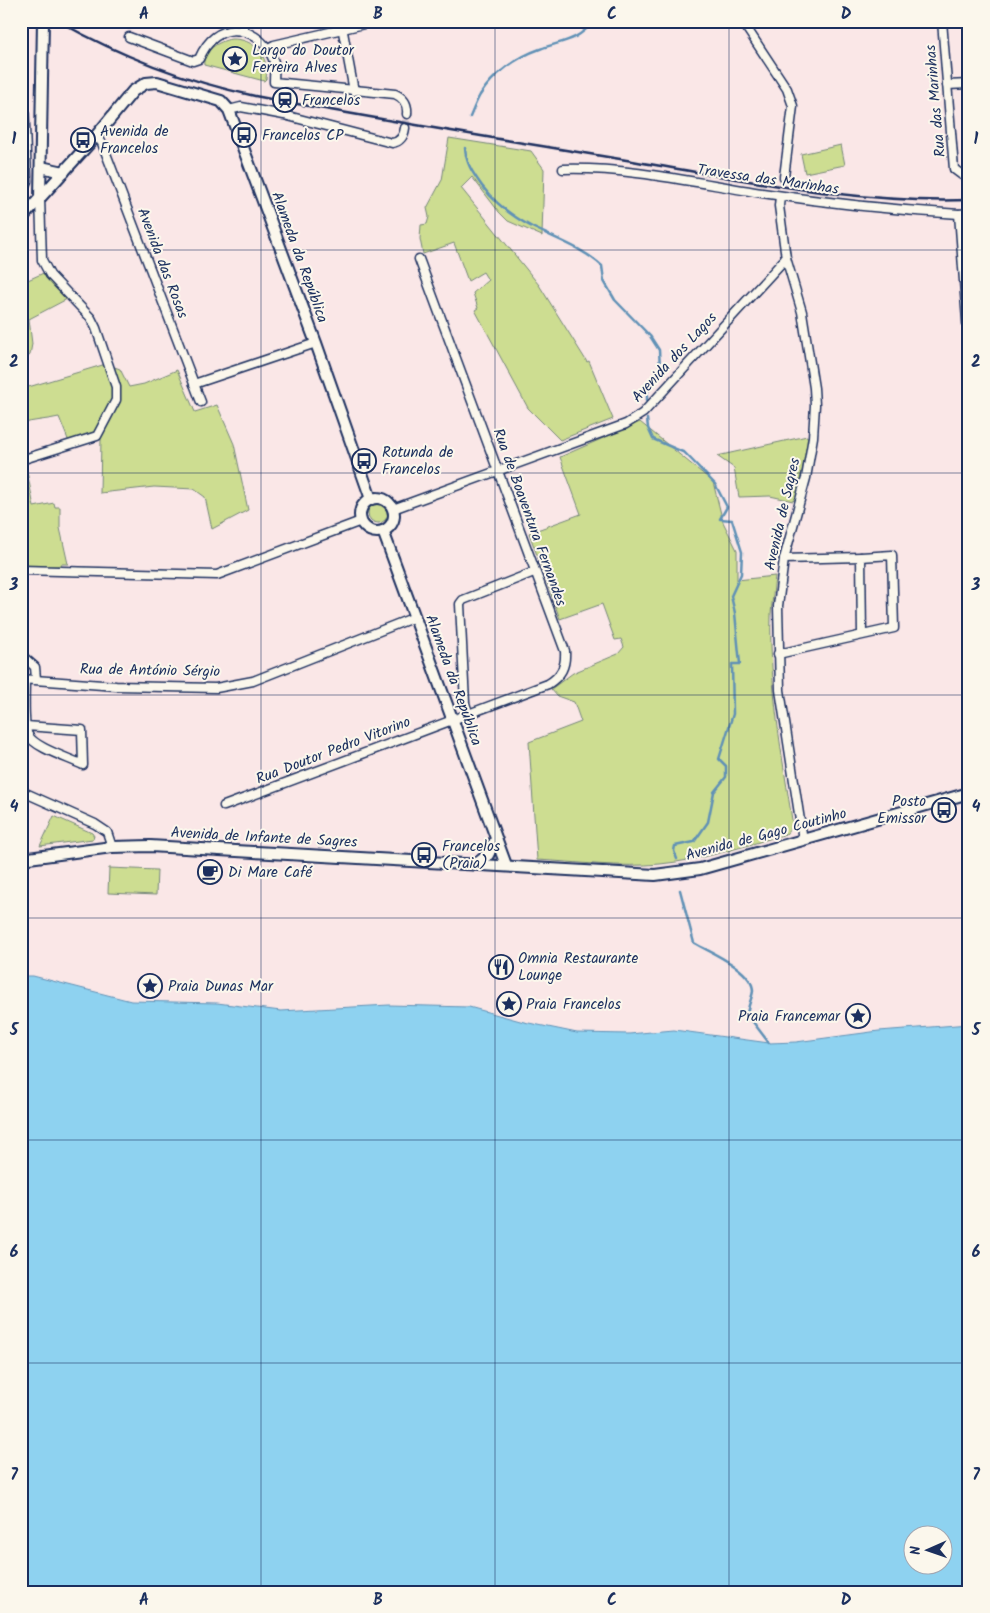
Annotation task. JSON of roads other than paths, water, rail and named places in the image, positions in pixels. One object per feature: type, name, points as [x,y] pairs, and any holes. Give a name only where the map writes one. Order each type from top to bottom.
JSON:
[{"type":"main road","points":[[40,198],[43,22]]},
{"type":"main road","points":[[21,219],[96,136],[133,91],[146,83],[156,82],[221,101],[229,110]]},
{"type":"main road","name":"Alameda da República","points":[[229,110],[316,343],[371,498]]},
{"type":"main road","points":[[41,167],[64,172]]},
{"type":"main road","points":[[371,498],[384,499],[393,509],[393,522],[383,531],[376,532],[370,530],[361,521],[360,514],[362,508],[371,498]]},
{"type":"main road","name":"Alameda da República","points":[[383,531],[506,866]]},
{"type":"main road","name":"Avenida de Gago Coutinho","points":[[506,866],[655,875],[700,869],[969,793]]},
{"type":"main road","points":[[476,864],[488,855],[496,839]]},
{"type":"main road","name":"Avenida de Infante de Sagres","points":[[21,859],[112,847],[150,846],[506,866]]},
{"type":"street","points":[[242,31],[245,21]]},
{"type":"street","points":[[268,48],[342,25],[377,21]]},
{"type":"street","points":[[742,21],[787,89],[792,106],[784,177]]},
{"type":"street","name":"Rua das Marinhas","points":[[942,21],[954,168],[965,174]]},
{"type":"street","points":[[342,25],[354,90]]},
{"type":"street","points":[[129,37],[193,61],[199,59],[205,46],[217,36],[227,32],[242,31],[258,38],[268,48],[274,64],[274,82],[395,94],[401,97],[406,106],[407,114]]},
{"type":"street","points":[[947,85],[969,84]]},
{"type":"street","points":[[21,92],[24,99],[27,181],[21,195]]},
{"type":"street","points":[[229,110],[241,107],[284,115],[386,142],[396,142],[401,139],[405,128]]},
{"type":"street","name":"Avenida das Rosas","points":[[96,136],[102,143],[201,402]]},
{"type":"street","name":"Travessa das Marinhas","points":[[563,169],[579,168],[645,175],[876,209],[969,213]]},
{"type":"street","name":"Avenida de Sagres","points":[[780,196],[779,206],[786,258],[802,312],[814,388],[813,437],[806,478],[784,559],[778,606],[780,690],[803,840]]},
{"type":"street","points":[[24,459],[96,436],[116,400],[116,387],[91,318],[50,275],[42,260],[40,198]]},
{"type":"street","points":[[959,214],[969,348]]},
{"type":"street","name":"Avenida dos Lagos","points":[[393,509],[626,424],[643,413],[786,258]]},
{"type":"street","name":"Rua de Boaventura Fernandes","points":[[419,259],[499,470],[534,572],[565,652],[562,672],[548,684],[452,719]]},
{"type":"street","points":[[194,384],[316,343]]},
{"type":"street","points":[[21,570],[217,575],[361,521]]},
{"type":"street","points":[[778,654],[894,628],[892,555],[784,559]]},
{"type":"street","points":[[860,557],[862,635]]},
{"type":"street","points":[[468,713],[465,703],[460,604],[462,600],[534,572]]},
{"type":"street","name":"Rua de António Sérgio","points":[[23,679],[116,686],[216,688],[253,681],[415,617]]},
{"type":"street","points":[[21,655],[35,667],[36,679]]},
{"type":"street","points":[[23,679],[26,726],[28,735],[36,744],[83,764],[82,730],[26,726]]},
{"type":"street","name":"Rua Doutor Pedro Vitorino","points":[[224,806],[452,719]]},
{"type":"street","points":[[21,791],[95,824],[107,832],[112,847]]},
{"type":"water","points":[[21,976],[33,976],[131,1001],[217,1003],[281,1011],[389,1005],[469,1007],[524,1022],[577,1033],[629,1034],[674,1030],[769,1043],[796,1042],[879,1031],[969,1024],[969,1592],[21,1592]]},
{"type":"waterway","points":[[470,117],[485,87],[506,67],[531,52],[575,37],[594,21]]},
{"type":"waterway","points":[[465,148],[468,164],[482,186],[499,204],[525,223],[578,249],[602,266],[604,281],[615,300],[650,336],[659,350],[660,368],[647,393],[647,401]]},
{"type":"waterway","points":[[647,419],[648,428],[653,439],[685,453],[715,484],[727,507],[720,519],[732,520],[742,552],[741,574],[731,596],[735,613],[740,664],[732,664],[733,714],[719,759],[726,766],[726,777],[714,792],[708,822],[694,842],[675,846],[674,851],[677,859]]},
{"type":"waterway","points":[[680,890],[694,943],[739,969],[751,983],[753,991],[747,1014],[769,1043]]},
{"type":"tunnel","points":[[405,128],[407,114]]},
{"type":"railway","points":[[58,21],[81,34],[154,66],[203,83],[255,96],[805,190],[886,198],[969,200]]},
{"type":"place","name":"Largo do Doutor Ferreira Alves","points":[[235,59]]},
{"type":"place","name":"Francelos","points":[[285,100]]},
{"type":"place","name":"Francelos CP","points":[[244,135]]},
{"type":"place","name":"Avenida de Francelos","points":[[83,140]]},
{"type":"place","name":"Rotunda de Francelos","points":[[364,461]]},
{"type":"place","name":"Posto Emissor","points":[[944,810]]},
{"type":"place","name":"Francelos (Praia)","points":[[424,855]]},
{"type":"place","name":"Di Mare Café","points":[[210,872]]},
{"type":"place","name":"Omnia Restaurante Lounge","points":[[501,967]]},
{"type":"place","name":"Praia Dunas Mar","points":[[150,986]]},
{"type":"place","name":"Praia Francelos","points":[[509,1004]]},
{"type":"place","name":"Praia Francemar","points":[[858,1016]]}]
